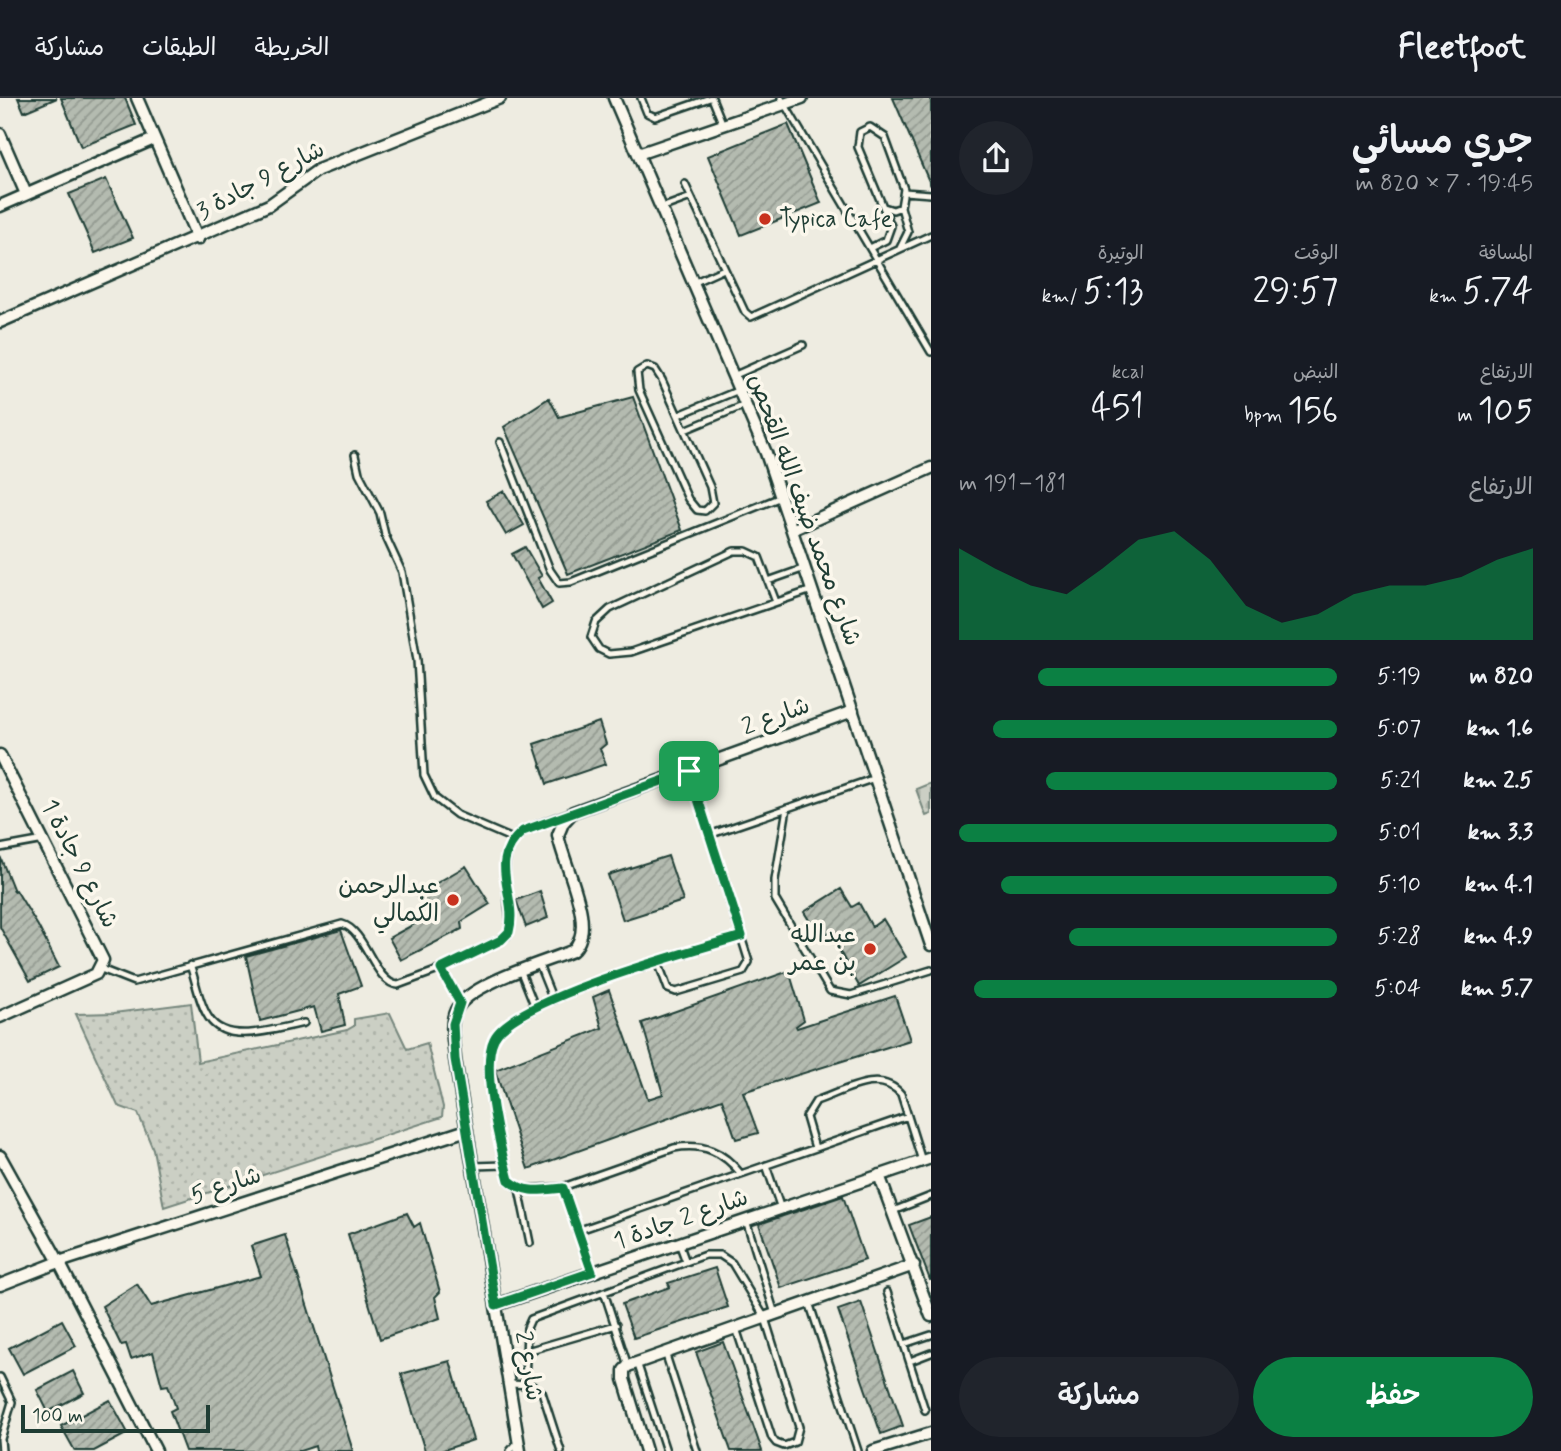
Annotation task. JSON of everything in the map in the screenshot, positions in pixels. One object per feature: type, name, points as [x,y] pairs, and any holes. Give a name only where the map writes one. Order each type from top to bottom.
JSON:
[{"type":"street","name":"شارع 9 جادة 3","points":[[137,98],[198,239]]},
{"type":"street","name":"شارع 9 جادة 3","points":[[0,322],[198,239],[269,205],[318,170],[500,98]]},
{"type":"street","name":"شارع محمد ضيف الله القحص","points":[[614,98],[733,376],[794,530],[931,945]]},
{"type":"street","points":[[638,154],[783,101],[803,98]]},
{"type":"street","points":[[0,134],[26,194]]},
{"type":"street","points":[[0,206],[154,139]]},
{"type":"street","points":[[794,530],[931,468]]},
{"type":"street","name":"شارع 2","points":[[573,811],[853,711]]},
{"type":"street","name":"شارع 9 جادة 1","points":[[0,755],[102,954],[101,968],[96,974],[0,1017]]},
{"type":"street","points":[[460,1003],[476,990],[572,951],[583,931],[583,919],[558,835],[563,823],[573,811]]},
{"type":"street","name":"شارع 2","points":[[460,1003],[453,1024],[467,1130],[519,1446]]},
{"type":"street","name":"شارع 5","points":[[0,1285],[59,1262],[467,1130]]},
{"type":"street","points":[[0,1156],[59,1262],[156,1451]]},
{"type":"street","name":"شارع 2 جادة 1","points":[[496,1305],[927,1159]]},
{"type":"street","points":[[879,1175],[931,1316]]},
{"type":"street","points":[[646,1451],[624,1379],[624,1370],[665,1352],[914,1265]]},
{"type":"street","points":[[873,1451],[931,1433]]},
{"type":"lane","points":[[640,98],[647,113],[654,117],[711,98],[723,125]]},
{"type":"lane","points":[[783,101],[931,352]]},
{"type":"lane","points":[[870,248],[891,234],[890,219],[881,205],[858,147],[858,138],[863,129],[876,129],[885,136],[904,192],[901,207],[908,232],[898,250]]},
{"type":"lane","points":[[685,184],[745,312],[751,317],[931,235]]},
{"type":"lane","points":[[904,192],[931,194]]},
{"type":"lane","points":[[661,208],[691,197]]},
{"type":"lane","points":[[881,205],[887,209],[901,207]]},
{"type":"lane","points":[[693,283],[724,269]]},
{"type":"lane","points":[[733,376],[803,345]]},
{"type":"lane","points":[[647,366],[655,369],[685,430],[712,494],[713,503],[705,511],[697,510],[688,499],[639,390],[636,377],[640,369],[647,366]]},
{"type":"lane","points":[[679,415],[738,390]]},
{"type":"lane","points":[[685,430],[745,405]]},
{"type":"lane","points":[[500,442],[550,570],[559,583],[583,578],[781,497]]},
{"type":"lane","points":[[355,455],[359,473],[380,513],[385,535],[402,572],[417,660],[424,775],[435,798],[457,815],[513,839]]},
{"type":"lane","points":[[776,602],[759,557],[746,551],[734,551],[610,609],[596,622],[591,637],[599,649],[622,654],[776,602],[813,589]]},
{"type":"lane","points":[[768,581],[806,568]]},
{"type":"lane","points":[[658,962],[666,985],[672,991],[743,972],[749,962],[689,771]]},
{"type":"lane","points":[[709,835],[875,778]]},
{"type":"lane","points":[[788,808],[775,880],[775,899],[830,991],[851,995],[931,970]]},
{"type":"lane","points":[[101,968],[134,982],[342,923],[353,930],[392,984],[441,969],[501,940],[509,932],[504,857],[513,839],[538,824],[573,811]]},
{"type":"lane","points":[[0,848],[44,840]]},
{"type":"lane","points":[[530,1243],[519,1189],[509,1180],[505,1165],[490,1083],[492,1041],[511,1020],[535,1007],[658,962],[742,936]]},
{"type":"lane","points":[[190,965],[207,1016],[215,1025],[234,1032],[248,1032],[304,1023]]},
{"type":"lane","points":[[538,965],[553,1000]]},
{"type":"lane","points":[[441,969],[460,1003]]},
{"type":"lane","points":[[521,972],[535,1007]]},
{"type":"lane","points":[[815,1148],[806,1117],[816,1101],[877,1080],[894,1087],[901,1094],[927,1159]]},
{"type":"lane","points":[[577,1231],[908,1116]]},
{"type":"lane","points":[[519,1189],[563,1188],[674,1148],[692,1145],[720,1153],[741,1174]]},
{"type":"lane","points":[[473,1166],[505,1165]]},
{"type":"lane","points":[[766,1165],[781,1209]]},
{"type":"lane","points":[[563,1188],[592,1272]]},
{"type":"lane","points":[[893,1211],[931,1196]]},
{"type":"lane","points":[[747,1220],[775,1314]]},
{"type":"lane","points":[[679,1243],[686,1262]]},
{"type":"lane","points":[[525,1385],[527,1328],[531,1318],[686,1262],[713,1254],[726,1257],[765,1318],[799,1427],[791,1448],[776,1443],[772,1438],[736,1328]]},
{"type":"lane","points":[[604,1292],[666,1451]]},
{"type":"lane","points":[[887,1292],[925,1410]]},
{"type":"lane","points":[[809,1302],[858,1451]]},
{"type":"lane","points":[[527,1351],[616,1325]]},
{"type":"lane","points":[[904,1344],[931,1335]]},
{"type":"lane","points":[[665,1352],[697,1451]]},
{"type":"lane","points":[[910,1361],[931,1353]]},
{"type":"lane","points":[[0,1377],[12,1402],[1,1439],[2,1451]]},
{"type":"lane","points":[[510,1384],[537,1387],[542,1392],[561,1451]]},
{"type":"lane","points":[[510,1451],[519,1446]]},
{"type":"green space","points":[[931,783],[931,814],[926,816],[916,789]]},
{"type":"green space","points":[[191,1003],[198,1062],[347,1030],[354,1026],[354,1019],[390,1013],[407,1049],[427,1043],[443,1107],[442,1117],[164,1207],[153,1149],[138,1113],[118,1106],[76,1014],[114,1013]]},
{"type":"building","points":[[18,98],[57,98],[24,112]]},
{"type":"building","points":[[61,98],[125,98],[136,125],[81,147]]},
{"type":"building","points":[[893,98],[931,98],[931,186]]},
{"type":"building","points":[[788,124],[821,203],[741,235],[708,156]]},
{"type":"building","points":[[106,179],[133,238],[95,253],[69,194]]},
{"type":"building","points":[[633,397],[682,530],[568,574],[504,427],[549,398],[559,417]]},
{"type":"building","points":[[504,491],[524,525],[506,535],[486,501]]},
{"type":"building","points":[[525,547],[542,576],[538,578],[552,603],[542,609],[512,554]]},
{"type":"building","points":[[599,722],[606,744],[600,749],[606,764],[547,784],[534,744]]},
{"type":"building","points":[[0,856],[14,891],[16,890],[38,926],[59,967],[30,981],[0,927]]},
{"type":"building","points":[[668,856],[683,901],[623,920],[608,875]]},
{"type":"building","name":"عبدالرحمن الكمالي","points":[[466,866],[490,904],[461,922],[462,929],[401,960],[389,938],[429,916],[416,895]]},
{"type":"building","name":"عبدالله بن عمر","points":[[841,889],[852,907],[859,903],[872,927],[883,919],[906,957],[859,986],[829,932],[820,938],[804,912]]},
{"type":"building","points":[[540,891],[548,918],[526,927],[516,900]]},
{"type":"building","points":[[341,930],[361,986],[339,994],[345,1025],[321,1031],[314,1007],[260,1021],[246,956]]},
{"type":"building","points":[[789,971],[804,1020],[797,1028],[895,996],[910,1040],[743,1092],[758,1133],[736,1139],[722,1099],[528,1169],[495,1070],[602,1028],[593,997],[609,990],[648,1099],[663,1094],[642,1023]]},
{"type":"building","points":[[843,1196],[865,1260],[781,1288],[759,1224]]},
{"type":"building","points":[[407,1213],[414,1227],[420,1223],[440,1292],[435,1297],[440,1318],[380,1339],[348,1234]]},
{"type":"building","points":[[931,1217],[931,1280],[930,1280],[909,1225]]},
{"type":"building","points":[[285,1235],[353,1451],[316,1451],[315,1446],[300,1451],[185,1451],[170,1411],[176,1408],[168,1385],[162,1386],[153,1352],[131,1359],[126,1344],[121,1345],[102,1306],[137,1284],[151,1306],[261,1276],[251,1246]]},
{"type":"building","points":[[715,1268],[728,1307],[634,1338],[622,1304],[670,1287],[668,1283]]},
{"type":"building","points":[[861,1302],[903,1426],[881,1434],[838,1310]]},
{"type":"building","points":[[62,1320],[76,1346],[23,1374],[9,1348]]},
{"type":"building","points":[[723,1342],[762,1451],[731,1451],[696,1352]]},
{"type":"building","points":[[450,1361],[473,1440],[441,1451],[425,1451],[401,1374]]},
{"type":"building","points":[[73,1371],[84,1393],[48,1412],[37,1390]]},
{"type":"building","points":[[110,1400],[128,1433],[94,1451],[75,1451],[61,1426]]},
{"type":"place","name":"Typica Cafe","points":[[765,219]]},
{"type":"place","name":"عبدالرحمن الكمالي","points":[[453,900]]},
{"type":"place","name":"عبدالله بن عمر","points":[[870,949]]},
{"type":"route","points":[[689,771],[742,936],[605,980],[535,1007],[511,1020],[492,1041],[490,1083],[509,1180],[519,1189],[529,1191],[563,1188],[592,1272],[496,1305],[455,1059],[453,1024],[460,1003],[441,969],[501,940],[509,932],[504,857],[513,839],[523,831],[689,771]]}]
